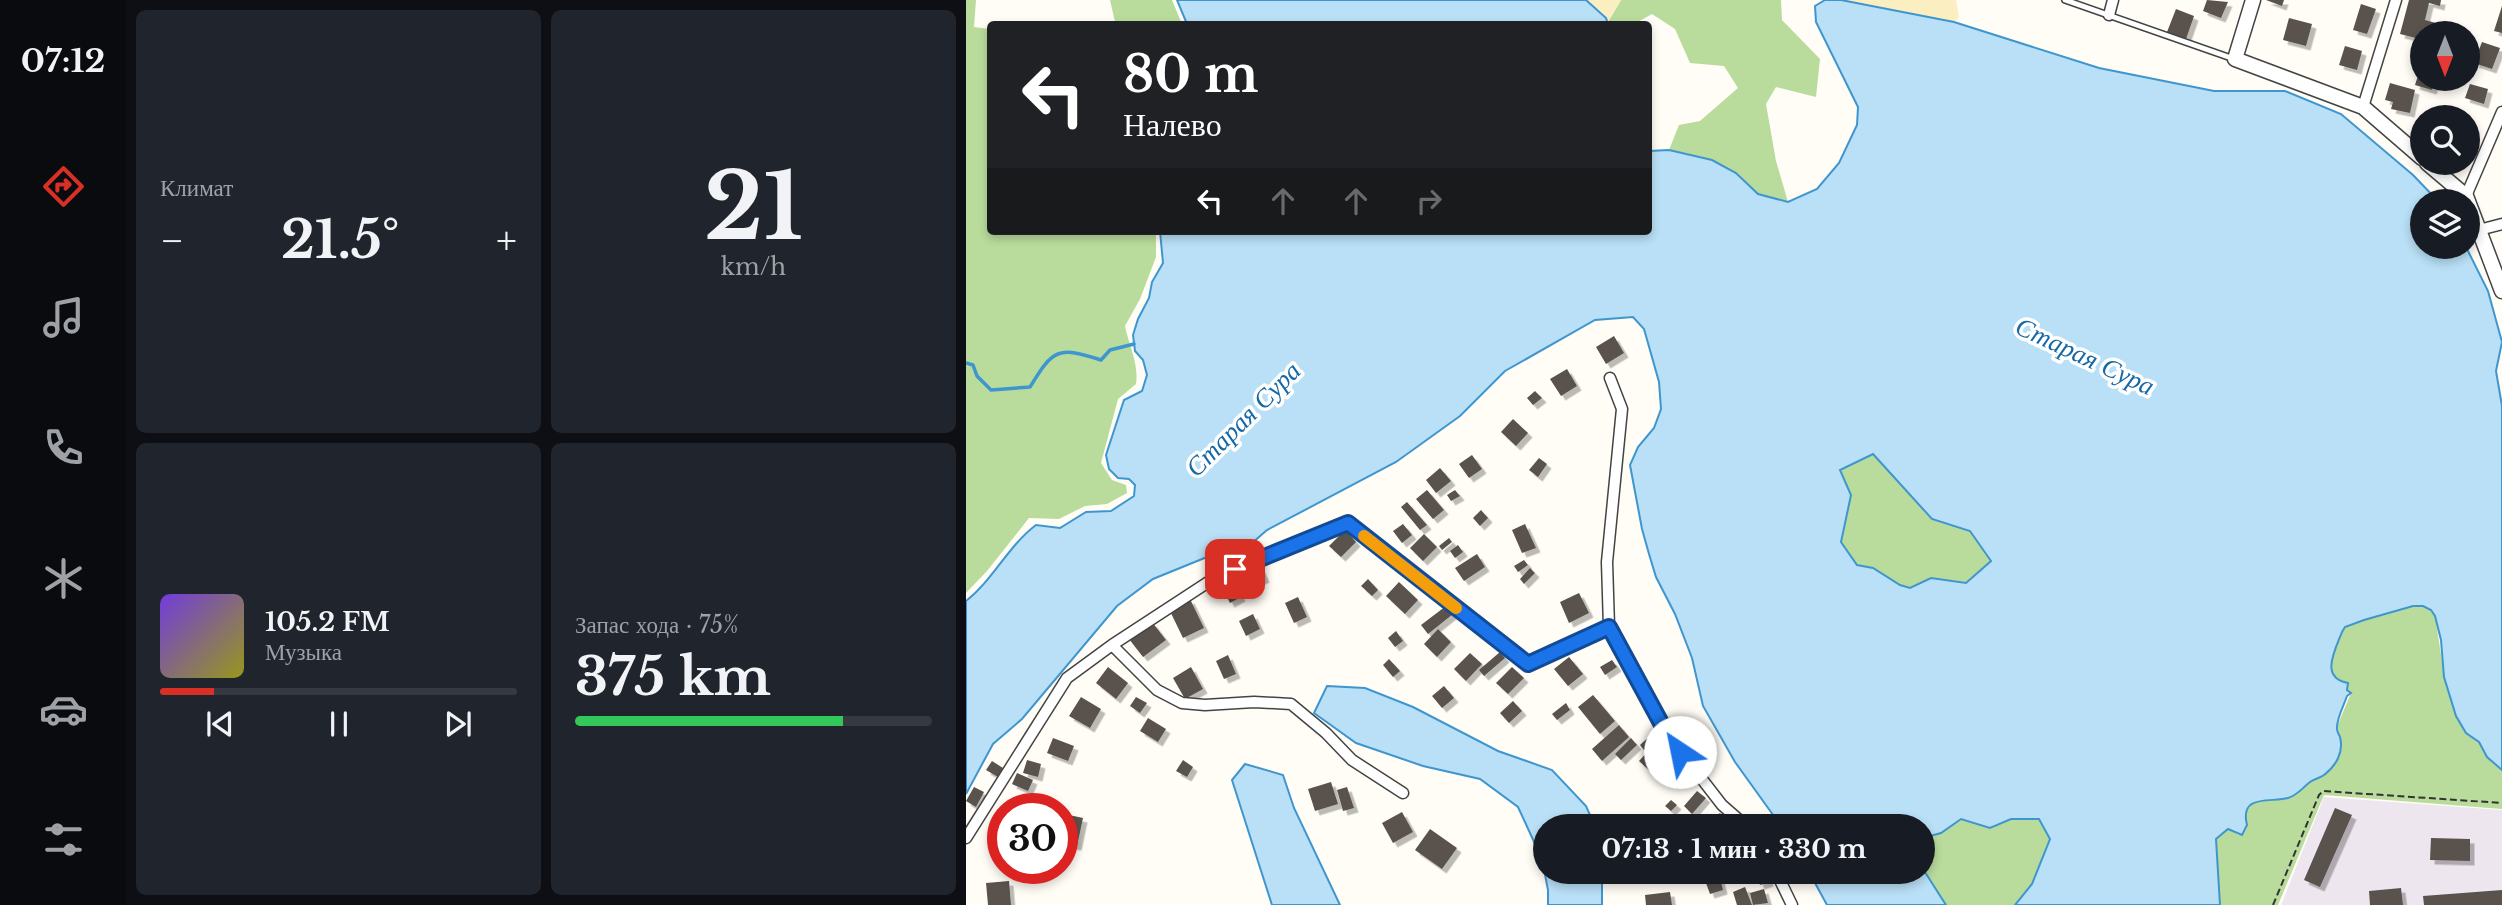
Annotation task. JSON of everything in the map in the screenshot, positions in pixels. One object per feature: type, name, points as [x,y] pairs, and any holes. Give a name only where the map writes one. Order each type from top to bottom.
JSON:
[{"type":"street","points":[[2109,15],[2113,0]]},
{"type":"street","points":[[2253,0],[2235,59],[2363,107],[2410,148]]},
{"type":"street","points":[[2363,107],[2396,0]]},
{"type":"street","points":[[2469,189],[2502,112]]},
{"type":"street","points":[[2441,175],[2458,189]]},
{"type":"street","points":[[2480,230],[2502,224]]},
{"type":"street","points":[[2480,233],[2502,291]]},
{"type":"street","points":[[1610,378],[1622,408],[1607,562],[1609,627],[1667,734],[1722,805],[1732,814]]},
{"type":"street","points":[[966,838],[1067,678],[1213,579],[1348,523],[1528,664],[1609,627]]},
{"type":"street","points":[[1112,645],[1157,690],[1182,703],[1291,704],[1326,733],[1352,760],[1403,793]]},
{"type":"street","points":[[1782,884],[1792,905]]},
{"type":"lane","points":[[2065,0],[2235,59]]},
{"type":"path","points":[[2273,905],[2323,791],[2502,803]]},
{"type":"shaded area","points":[[2324,797],[2502,810],[2502,905],[2281,905]]},
{"type":"green space","points":[[966,0],[976,0],[974,27],[987,29],[987,235],[1156,235],[1156,257],[1140,299],[1125,326],[1135,362],[1136,384],[1118,399],[1101,463],[1112,480],[1126,485],[1127,493],[1107,504],[1085,506],[1059,519],[1029,518],[966,593]]},
{"type":"green space","points":[[1110,0],[1172,0],[1181,21],[1115,21]]},
{"type":"green space","points":[[1621,0],[1781,0],[1782,20],[1820,59],[1816,97],[1776,87],[1766,104],[1776,161],[1788,202],[1758,194],[1736,173],[1712,160],[1669,150],[1679,125],[1700,121],[1738,88],[1724,66],[1690,63],[1675,29],[1652,14],[1639,21],[1609,21]]},
{"type":"green space","points":[[1873,454],[1932,519],[1970,531],[1991,560],[1966,583],[1931,578],[1911,588],[1900,585],[1873,568],[1857,565],[1841,542],[1851,495],[1840,470]]},
{"type":"green space","points":[[2413,606],[2426,608],[2435,616],[2442,661],[2456,716],[2466,733],[2479,742],[2487,757],[2502,770],[2502,809],[2324,795],[2278,905],[2220,905],[2216,839],[2228,829],[2239,835],[2247,813],[2255,802],[2294,796],[2329,771],[2337,761],[2341,742],[2336,729],[2351,693],[2345,682],[2339,683],[2332,671],[2332,658],[2342,632],[2355,622]]},
{"type":"green space","points":[[1961,818],[1990,828],[2011,818],[2039,818],[2050,839],[2032,884],[2015,905],[1946,905],[1933,884],[1935,884],[1935,835]]},
{"type":"sand","points":[[1575,0],[1621,0],[1609,21]]},
{"type":"sand","points":[[1841,0],[1956,0],[1959,17],[1954,22]]},
{"type":"water","points":[[1177,0],[1586,0],[1607,21],[1186,21]]},
{"type":"water","name":"Старая Сура","points":[[1825,0],[1841,0],[1954,22],[2099,68],[2214,91],[2285,91],[2341,114],[2413,175],[2426,189],[2410,189],[2410,259],[2472,259],[2488,291],[2502,342],[2496,371],[2502,406],[2502,770],[2487,757],[2479,742],[2466,733],[2456,716],[2444,677],[2441,640],[2435,616],[2423,606],[2413,606],[2345,627],[2331,663],[2334,676],[2348,683],[2347,690],[2351,693],[2347,696],[2337,723],[2341,743],[2338,758],[2324,775],[2291,797],[2252,804],[2248,808],[2247,825],[2242,835],[2228,829],[2216,839],[2220,905],[2015,905],[2032,884],[2050,839],[2039,819],[2011,819],[1990,828],[1961,819],[1935,835],[1935,814],[1772,814],[1735,762],[1703,706],[1692,658],[1675,614],[1656,577],[1649,554],[1630,465],[1638,447],[1654,428],[1661,409],[1659,382],[1644,329],[1633,317],[1595,320],[1505,371],[1460,416],[1396,462],[1267,530],[1252,543],[1207,557],[1153,579],[1117,606],[1022,719],[993,744],[966,794],[966,601],[1036,525],[1060,528],[1086,512],[1111,511],[1134,496],[1135,485],[1129,479],[1118,478],[1109,469],[1106,455],[1124,400],[1142,391],[1147,375],[1143,360],[1135,351],[1133,335],[1149,298],[1152,282],[1163,263],[1160,235],[1652,235],[1652,151],[1669,150],[1712,160],[1736,173],[1758,194],[1788,202],[1817,189],[1839,163],[1857,125],[1858,107],[1816,22],[1815,6]],"holes":[[[1873,454],[1932,519],[1970,531],[1991,561],[1966,583],[1931,578],[1910,588],[1900,585],[1873,568],[1857,565],[1841,542],[1851,495],[1840,470]]]},
{"type":"water","points":[[1327,686],[1365,688],[1413,707],[1498,751],[1552,770],[1586,806],[1590,814],[1533,814],[1533,840],[1518,807],[1480,779],[1423,766],[1356,743],[1314,713]]},
{"type":"water","points":[[1245,764],[1283,775],[1294,808],[1340,905],[1272,905],[1232,780]]},
{"type":"water","points":[[1547,884],[1602,884],[1602,905],[1548,905]]},
{"type":"water","points":[[1816,884],[1933,884],[1946,905],[1827,905]]},
{"type":"building","points":[[2207,0],[2228,2],[2221,18],[2203,11]]},
{"type":"building","points":[[2266,0],[2284,0],[2282,6]]},
{"type":"building","points":[[2409,0],[2441,0],[2440,6],[2429,3],[2425,20],[2429,21],[2410,21],[2410,36],[2400,34]]},
{"type":"building","points":[[2361,4],[2376,9],[2367,34],[2353,30]]},
{"type":"building","points":[[2502,6],[2502,33],[2494,31]]},
{"type":"building","points":[[2176,9],[2194,16],[2186,39],[2167,32]]},
{"type":"building","points":[[2289,18],[2312,24],[2306,46],[2283,40]]},
{"type":"building","points":[[2482,42],[2500,48],[2492,69],[2480,65]]},
{"type":"building","points":[[2345,46],[2362,51],[2357,70],[2339,65]]},
{"type":"building","points":[[2390,83],[2415,91],[2410,113],[2391,109],[2393,102],[2385,100]]},
{"type":"building","points":[[2480,87],[2488,89],[2484,104],[2465,98],[2468,91],[2480,91]]},
{"type":"building","points":[[1614,336],[1624,353],[1606,364],[1596,347]]},
{"type":"building","points":[[1567,369],[1577,386],[1561,396],[1550,379]]},
{"type":"building","points":[[1535,391],[1542,398],[1533,405],[1527,398]]},
{"type":"building","points":[[1513,419],[1528,433],[1516,446],[1501,432]]},
{"type":"building","points":[[1472,455],[1482,469],[1469,478],[1459,464]]},
{"type":"building","points":[[1539,458],[1547,464],[1538,477],[1529,470]]},
{"type":"building","points":[[1440,468],[1451,481],[1436,493],[1426,480]]},
{"type":"building","points":[[1427,490],[1444,510],[1433,519],[1416,499]]},
{"type":"building","points":[[1455,490],[1460,496],[1451,501],[1447,495]]},
{"type":"building","points":[[1407,502],[1427,525],[1420,530],[1401,507]]},
{"type":"building","points":[[1481,510],[1488,518],[1480,526],[1473,518]]},
{"type":"building","points":[[1403,524],[1412,535],[1402,543],[1393,531]]},
{"type":"building","points":[[1525,524],[1536,548],[1522,553],[1512,530]]},
{"type":"building","points":[[1345,530],[1356,542],[1341,557],[1329,546]]},
{"type":"building","points":[[1424,534],[1437,547],[1423,561],[1410,548]]},
{"type":"building","points":[[1449,538],[1452,542],[1442,550],[1439,546]]},
{"type":"building","points":[[1458,545],[1463,552],[1455,558],[1450,551]]},
{"type":"building","points":[[1477,554],[1485,567],[1464,581],[1455,568]]},
{"type":"building","points":[[1524,560],[1528,565],[1518,572],[1514,566]]},
{"type":"building","points":[[1258,562],[1265,578],[1250,585],[1243,569]]},
{"type":"building","points":[[1530,568],[1535,573],[1524,584],[1520,579]]},
{"type":"building","points":[[1368,579],[1378,590],[1372,596],[1361,586]]},
{"type":"building","points":[[1234,581],[1241,597],[1230,603],[1222,587]]},
{"type":"building","points":[[1399,582],[1418,600],[1405,614],[1386,596]]},
{"type":"building","points":[[1579,593],[1589,613],[1569,623],[1560,602]]},
{"type":"building","points":[[1298,597],[1307,617],[1294,623],[1285,603]]},
{"type":"building","points":[[1190,599],[1204,628],[1183,638],[1169,609]]},
{"type":"building","points":[[1446,606],[1453,614],[1428,634],[1421,625]]},
{"type":"building","points":[[1253,614],[1260,629],[1246,636],[1239,621]]},
{"type":"building","points":[[1152,622],[1166,640],[1143,657],[1129,639]]},
{"type":"building","points":[[1438,629],[1451,642],[1437,657],[1424,644]]},
{"type":"building","points":[[1396,631],[1403,641],[1395,647],[1388,638]]},
{"type":"building","points":[[1500,652],[1505,658],[1484,676],[1479,670]]},
{"type":"building","points":[[1470,653],[1482,664],[1466,681],[1454,669]]},
{"type":"building","points":[[1228,655],[1236,674],[1224,679],[1216,661]]},
{"type":"building","points":[[1569,657],[1583,674],[1568,686],[1554,669]]},
{"type":"building","points":[[1389,659],[1400,671],[1393,677],[1383,665]]},
{"type":"building","points":[[1612,660],[1617,667],[1605,675],[1600,667]]},
{"type":"building","points":[[1108,667],[1128,683],[1116,699],[1096,683]]},
{"type":"building","points":[[1191,667],[1203,689],[1185,699],[1173,678]]},
{"type":"building","points":[[1512,667],[1524,678],[1508,694],[1496,683]]},
{"type":"building","points":[[1444,686],[1454,698],[1442,708],[1432,696]]},
{"type":"building","points":[[1593,695],[1615,721],[1600,734],[1578,707]]},
{"type":"building","points":[[1081,697],[1101,709],[1090,728],[1069,716]]},
{"type":"building","points":[[1136,697],[1147,703],[1140,713],[1130,706]]},
{"type":"building","points":[[1513,701],[1522,711],[1509,723],[1500,713]]},
{"type":"building","points":[[1566,703],[1570,710],[1557,720],[1552,714]]},
{"type":"building","points":[[1148,718],[1166,729],[1158,742],[1140,731]]},
{"type":"building","points":[[1619,725],[1629,737],[1602,761],[1592,749]]},
{"type":"building","points":[[1653,733],[1657,738],[1644,750],[1640,745]]},
{"type":"building","points":[[1053,738],[1074,746],[1068,761],[1047,753]]},
{"type":"building","points":[[1631,738],[1637,745],[1621,760],[1615,754]]},
{"type":"building","points":[[1652,747],[1664,758],[1651,772],[1639,761]]},
{"type":"building","points":[[1027,760],[1041,764],[1038,777],[1023,773]]},
{"type":"building","points":[[1183,760],[1193,767],[1187,777],[1176,771]]},
{"type":"building","points":[[992,761],[1003,768],[998,777],[986,770]]},
{"type":"building","points":[[1017,773],[1033,780],[1028,791],[1012,784]]},
{"type":"building","points":[[1331,782],[1338,804],[1315,811],[1308,789]]},
{"type":"building","points":[[974,787],[984,792],[976,807],[966,801]]},
{"type":"building","points":[[1347,787],[1354,808],[1343,811],[1337,790]]},
{"type":"building","points":[[1697,791],[1706,798],[1692,814],[1684,806]]},
{"type":"building","points":[[1671,800],[1677,805],[1671,811],[1665,806]]},
{"type":"building","points":[[2335,808],[2352,815],[2320,887],[2304,880]]},
{"type":"building","points":[[1402,812],[1413,832],[1393,843],[1382,823]]},
{"type":"building","points":[[1078,817],[1083,818],[1078,841]]},
{"type":"building","points":[[1430,829],[1457,848],[1442,869],[1415,850]]},
{"type":"building","points":[[2431,838],[2470,839],[2470,861],[2430,860]]},
{"type":"building","points":[[986,883],[1009,884],[1011,905],[988,905]]},
{"type":"building","points":[[1706,884],[1722,884],[1723,890],[1710,894]]},
{"type":"building","points":[[1745,887],[1752,905],[1737,905],[1733,892]]},
{"type":"building","points":[[2401,888],[2403,905],[2370,905],[2369,891]]},
{"type":"building","points":[[1764,889],[1768,903],[1753,905],[1750,893]]},
{"type":"building","points":[[2502,890],[2502,905],[2424,905],[2423,896]]},
{"type":"building","points":[[1670,892],[1672,905],[1646,905],[1645,895]]},
{"type":"waterway","points":[[966,363],[973,365],[977,376],[991,390],[1030,387],[1045,365],[1058,354],[1075,353],[1101,360],[1110,350],[1134,344]]},
{"type":"slow traffic","points":[[1364,536],[1456,608]]},
{"type":"route","points":[[1235,569],[1348,523],[1528,664],[1609,627],[1667,734],[1680,752]]}]
